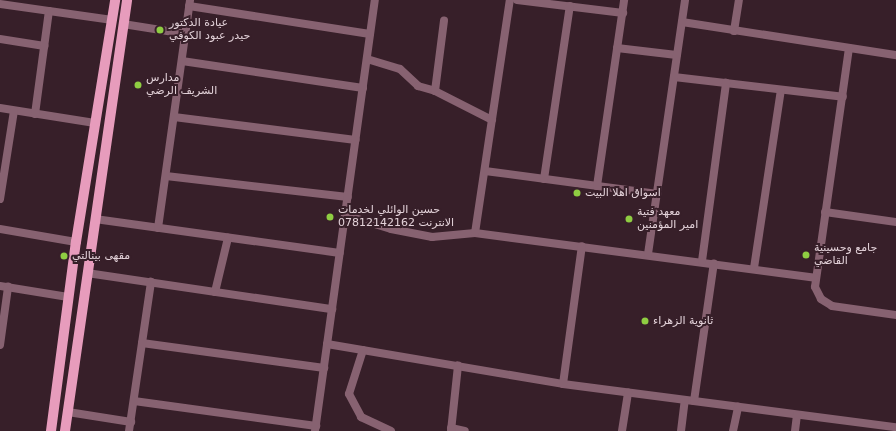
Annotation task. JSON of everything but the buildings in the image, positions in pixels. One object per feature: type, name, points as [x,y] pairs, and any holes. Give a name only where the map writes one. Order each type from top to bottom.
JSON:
[{"type":"main road","points":[[51,431],[68,297],[95,123],[115,2],[120,1],[126,3],[65,431]]},
{"type":"street","points":[[134,401],[316,428],[375,0]]},
{"type":"street","points":[[475,233],[510,0]]},
{"type":"street","points":[[517,0],[622,13]]},
{"type":"street","points":[[597,186],[624,0]]},
{"type":"street","points":[[648,254],[685,0]]},
{"type":"street","points":[[734,30],[738,0]]},
{"type":"street","points":[[158,228],[190,3],[370,34]]},
{"type":"street","points":[[544,180],[570,6]]},
{"type":"street","points":[[0,7],[49,11],[112,20]]},
{"type":"street","points":[[35,114],[49,11]]},
{"type":"street","points":[[434,91],[444,21]]},
{"type":"street","points":[[682,22],[896,55]]},
{"type":"street","points":[[123,24],[186,34]]},
{"type":"street","points":[[0,39],[44,46]]},
{"type":"street","points":[[617,48],[677,55]]},
{"type":"street","points":[[849,48],[843,97],[815,278],[819,296],[826,303],[896,315]]},
{"type":"street","points":[[367,59],[397,67],[407,73],[418,86],[434,91],[492,120]]},
{"type":"street","points":[[182,61],[363,88]]},
{"type":"street","points":[[674,77],[843,97]]},
{"type":"street","points":[[702,261],[726,83]]},
{"type":"street","points":[[754,268],[781,90]]},
{"type":"street","points":[[0,108],[95,123]]},
{"type":"street","points":[[0,198],[14,110]]},
{"type":"street","points":[[174,117],[356,140]]},
{"type":"street","points":[[485,171],[657,194]]},
{"type":"street","points":[[166,176],[348,198]]},
{"type":"street","points":[[825,212],[896,222]]},
{"type":"street","points":[[345,215],[391,229],[432,237],[475,233],[702,261],[815,278]]},
{"type":"street","points":[[95,220],[340,253]]},
{"type":"street","points":[[0,229],[76,242]]},
{"type":"street","points":[[215,292],[228,238]]},
{"type":"street","points":[[563,384],[582,246]]},
{"type":"street","points":[[694,401],[714,263]]},
{"type":"street","points":[[87,273],[332,309]]},
{"type":"street","points":[[129,431],[151,282]]},
{"type":"street","points":[[0,345],[4,287],[68,297]]},
{"type":"street","points":[[142,343],[324,368]]},
{"type":"street","points":[[327,344],[563,384],[896,427]]},
{"type":"street","points":[[364,350],[349,394],[361,417],[391,431]]},
{"type":"street","points":[[458,365],[451,430],[465,431]]},
{"type":"street","points":[[622,431],[628,392]]},
{"type":"street","points":[[681,431],[685,400]]},
{"type":"street","points":[[733,431],[738,407]]},
{"type":"street","points":[[68,412],[131,422]]},
{"type":"street","points":[[795,431],[797,415]]},
{"type":"place","name":"عيادة الدكتور حيدر عبود الكوفي","points":[[160,30]]},
{"type":"place","name":"مدارس الشريف الرضي","points":[[138,85]]},
{"type":"place","name":"اسواق اهلا البيت","points":[[577,193]]},
{"type":"place","name":"حسين الوائلي لخدمات الانترنت 07812142162","points":[[330,217]]},
{"type":"place","name":"معهد فتية امير المؤمنين","points":[[629,219]]},
{"type":"place","name":"جامع وحسينية القاضي","points":[[806,255]]},
{"type":"place","name":"مقهى بينالتي","points":[[64,256]]},
{"type":"place","name":"ثانوية الزهراء","points":[[645,321]]}]
